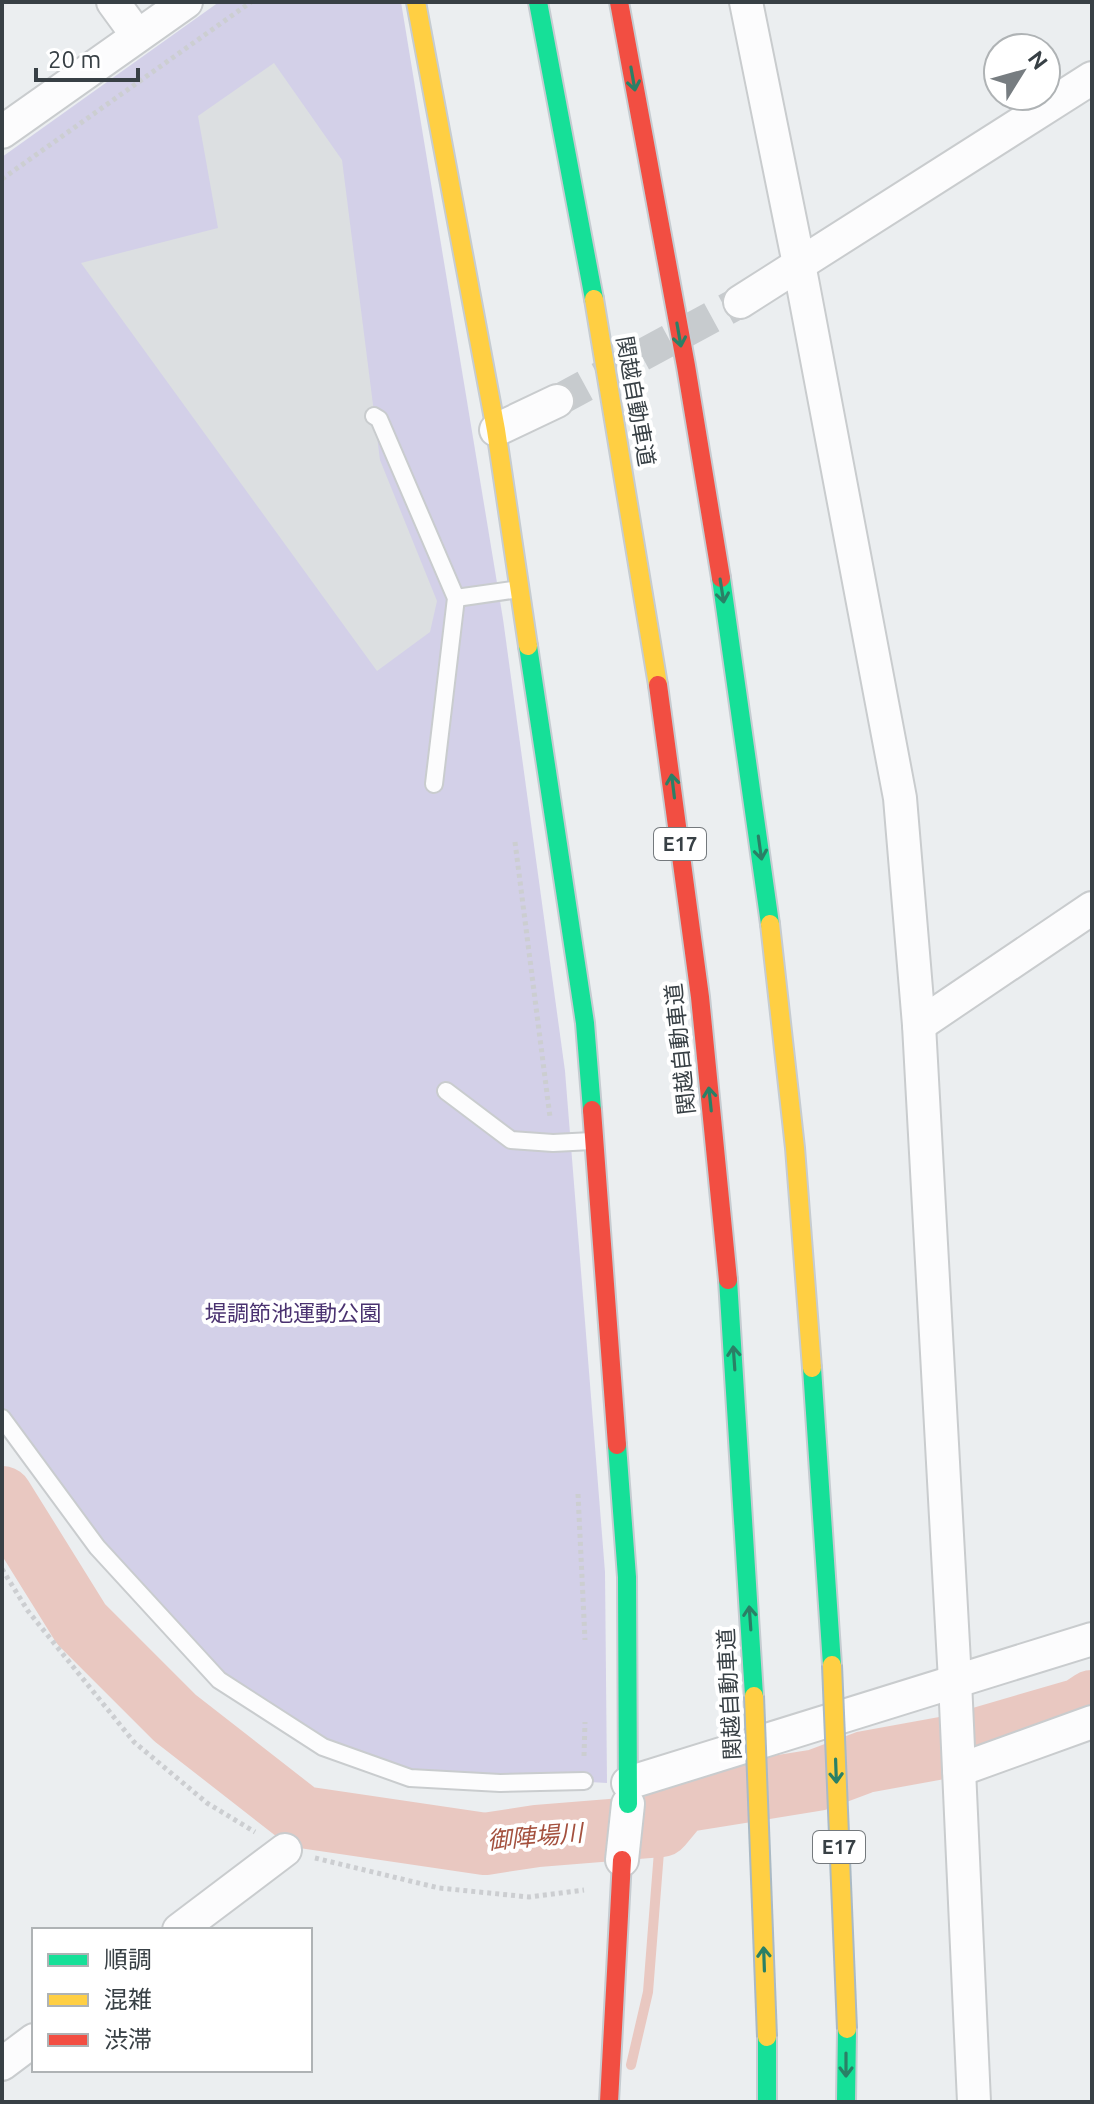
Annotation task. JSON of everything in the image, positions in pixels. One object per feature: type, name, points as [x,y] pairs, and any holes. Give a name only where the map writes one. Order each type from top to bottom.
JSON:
[{"type":"main road","points":[[416,2],[496,430],[585,1023],[627,1577],[628,1793]]},
{"type":"main road","name":"関越自動車道","points":[[538,2],[589,266],[669,753],[700,997],[730,1300],[754,1696],[767,2102]]},
{"type":"main road","name":"E17","points":[[619,2],[744,730],[777,978],[807,1287],[832,1665],[847,2029],[846,2102]]},
{"type":"main road","points":[[609,2102],[622,1872]]},
{"type":"street","points":[[113,2],[137,35]]},
{"type":"street","points":[[2,132],[186,2]]},
{"type":"street","points":[[746,2],[900,798],[919,1025],[955,1681],[974,2102]]},
{"type":"street","points":[[740,302],[1092,78]]},
{"type":"street","points":[[496,430],[557,401]]},
{"type":"street","points":[[919,1025],[1092,908]]},
{"type":"street","points":[[622,1872],[628,1793],[955,1681],[1092,1639]]},
{"type":"street","points":[[959,1770],[1092,1722]]},
{"type":"street","points":[[182,1928],[285,1850]]},
{"type":"street","points":[[2,2064],[32,2042]]},
{"type":"lane","points":[[374,416],[379,419],[456,598],[434,784]]},
{"type":"lane","points":[[456,598],[520,589]]},
{"type":"lane","points":[[446,1091],[511,1140],[553,1143],[594,1141]]},
{"type":"lane","points":[[2,1418],[97,1547],[219,1680],[323,1747],[410,1778],[500,1783],[584,1781]]},
{"type":"path","points":[[2,179],[251,2]]},
{"type":"path","points":[[515,838],[553,1143]]},
{"type":"path","points":[[578,1482],[585,1641]]},
{"type":"path","points":[[2,1569],[28,1611],[134,1742],[207,1803],[285,1850],[454,1890],[529,1897],[622,1872]]},
{"type":"path","points":[[584,1781],[585,1719]]},
{"type":"green space","name":"堤調節池運動公園","points":[[219,2],[401,2],[503,619],[565,1071],[605,1572],[607,1783],[413,1772],[322,1740],[221,1674],[99,1540],[2,1407],[2,157]]},
{"type":"shaded area","points":[[274,63],[342,160],[380,460],[437,601],[430,632],[377,671],[81,263],[218,228],[198,116]]},
{"type":"waterway","name":"御陣場川","points":[[2,1497],[81,1624],[175,1718],[302,1817],[485,1844],[537,1836],[661,1826],[681,1802],[817,1780],[865,1762],[953,1746],[1080,1709],[1092,1701]]},
{"type":"waterway","points":[[631,2065],[648,1992],[661,1826]]},
{"type":"tunnel","points":[[557,401],[740,302]]},
{"type":"traffic: fast","points":[[538,2],[594,299]]},
{"type":"traffic: fast","points":[[721,578],[770,924]]},
{"type":"traffic: fast","points":[[528,646],[585,1023],[592,1110]]},
{"type":"traffic: fast","points":[[728,1280],[754,1696]]},
{"type":"traffic: fast","points":[[812,1368],[832,1665]]},
{"type":"traffic: fast","points":[[617,1445],[627,1577],[628,1804]]},
{"type":"traffic: fast","points":[[846,2102],[847,2029]]},
{"type":"traffic: fast","points":[[767,2037],[767,2102]]},
{"type":"traffic: slow","points":[[416,2],[496,430],[528,646]]},
{"type":"traffic: slow","points":[[594,299],[658,685]]},
{"type":"traffic: slow","points":[[770,924],[795,1148],[812,1368]]},
{"type":"traffic: slow","points":[[832,1665],[847,2029]]},
{"type":"traffic: slow","points":[[754,1696],[767,2037]]},
{"type":"traffic: jam","points":[[619,2],[686,366],[721,578]]},
{"type":"traffic: jam","points":[[658,685],[700,997],[728,1280]]},
{"type":"traffic: jam","points":[[592,1110],[617,1445]]},
{"type":"traffic: jam","points":[[609,2102],[622,1860]]}]
